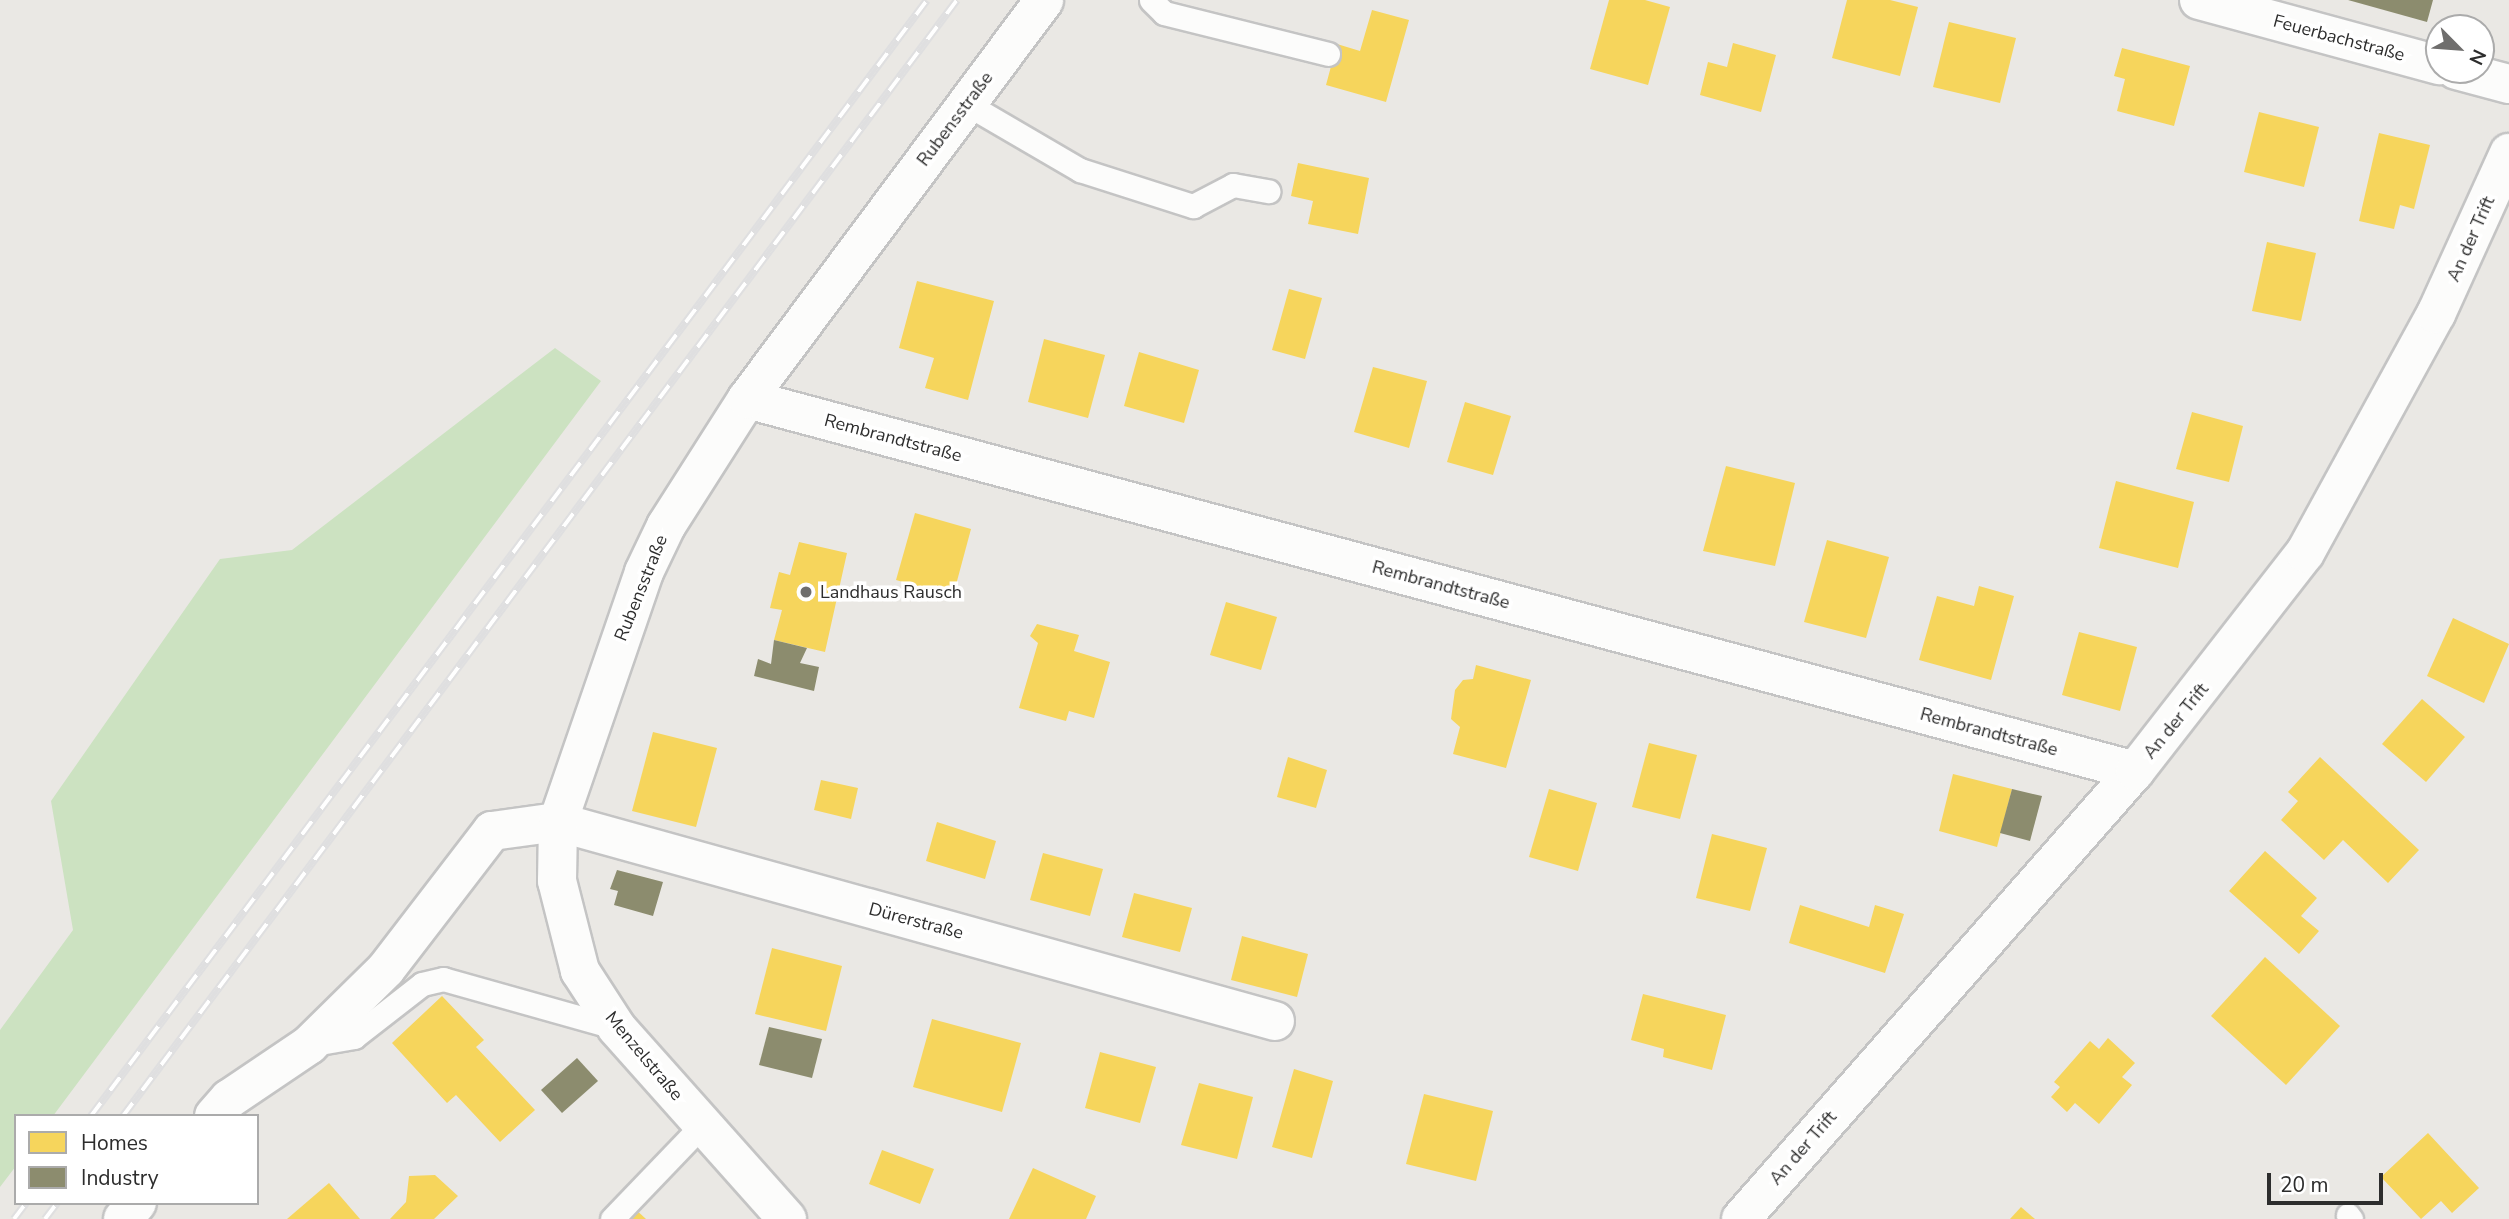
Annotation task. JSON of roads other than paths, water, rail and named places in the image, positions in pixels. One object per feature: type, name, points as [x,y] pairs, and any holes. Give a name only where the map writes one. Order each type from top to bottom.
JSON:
[{"type":"street","name":"Rubensstraße","points":[[558,822],[644,572],[666,526],[747,399],[1044,0]]},
{"type":"street","name":"Feuerbachstraße","points":[[2199,0],[2425,61]]},
{"type":"street","name":"An der Trift","points":[[1741,1219],[2135,771],[2305,553],[2436,314],[2508,157]]},
{"type":"street","name":"Rembrandtstraße","points":[[747,399],[2135,771]]},
{"type":"street","name":"Dürerstraße","points":[[558,822],[1275,1021]]},
{"type":"street","name":"Menzelstraße","points":[[558,822],[557,881],[580,971],[617,1028],[787,1219]]},
{"type":"street","points":[[217,1114],[229,1099],[309,1045],[386,969],[492,831],[558,822]]},
{"type":"street","points":[[123,1219],[135,1205]]},
{"type":"lane","points":[[1151,0],[1164,13],[1328,54]]},
{"type":"lane","points":[[967,104],[1080,170],[1193,206],[1233,184],[1268,191]]},
{"type":"lane","points":[[309,1045],[354,1037],[422,984],[443,979],[617,1028]]},
{"type":"lane","points":[[612,1219],[702,1125]]},
{"type":"railway","points":[[92,1114],[927,0]]},
{"type":"railway","points":[[124,1114],[957,0]]},
{"type":"railway","points":[[14,1219],[24,1205]]},
{"type":"railway","points":[[45,1219],[56,1205]]},
{"type":"place","name":"Landhaus Rausch","points":[[806,592]]}]
